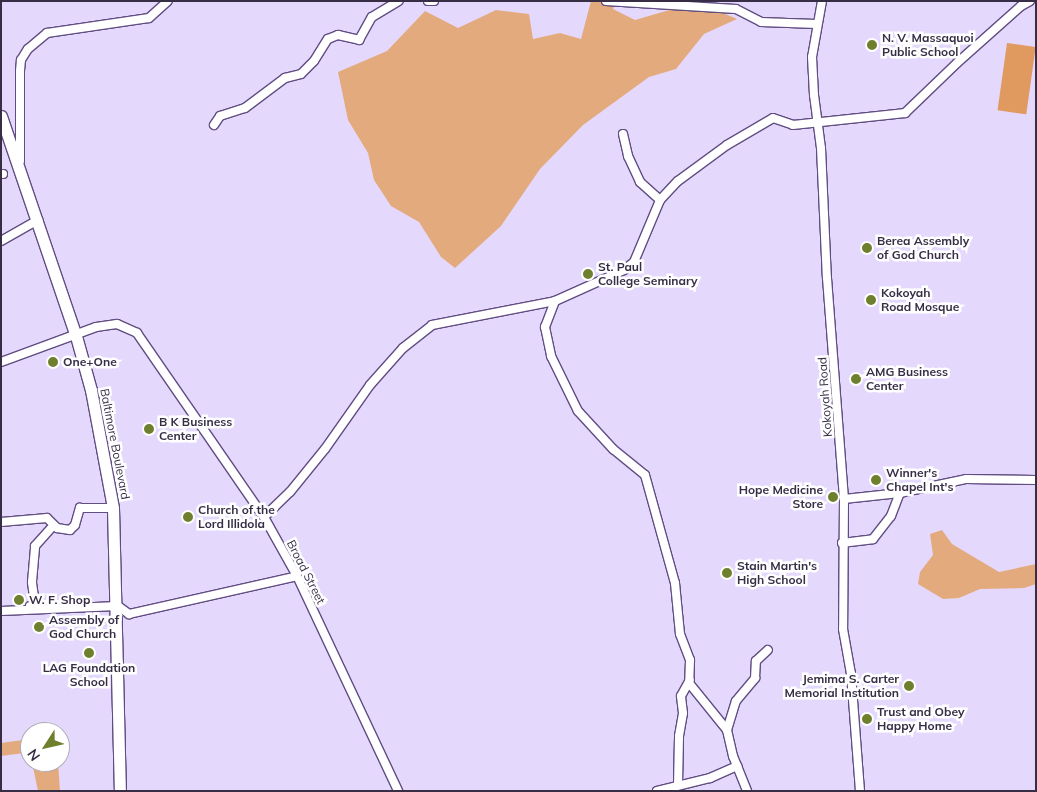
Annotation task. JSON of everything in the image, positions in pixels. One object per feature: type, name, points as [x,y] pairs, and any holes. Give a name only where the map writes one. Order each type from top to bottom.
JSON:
[{"type":"highway","name":"Baltimore Boulevard","points":[[1,116],[76,336],[91,390],[113,508],[118,606],[120,791]]},
{"type":"street","points":[[20,170],[20,71],[21,60],[28,49],[47,33],[148,18],[168,1]]},
{"type":"street","points":[[214,125],[220,116],[245,108],[285,78],[301,74],[314,61],[328,39],[338,35],[359,40],[372,17],[399,1]]},
{"type":"street","points":[[428,1],[434,1]]},
{"type":"street","points":[[606,1],[736,5],[761,22],[816,24]]},
{"type":"street","name":"Kokoyah Road","points":[[822,1],[816,24],[812,57],[819,122],[844,499],[842,543],[843,629],[851,674],[860,791]]},
{"type":"street","points":[[264,516],[290,492],[325,449],[370,385],[403,348],[432,325],[555,301],[624,270],[634,262],[660,200],[678,181],[773,118],[793,125],[905,113],[1021,3],[1030,1]]},
{"type":"street","points":[[623,134],[628,156],[640,182],[660,200]]},
{"type":"street","points":[[1,241],[38,220]]},
{"type":"street","points":[[555,301],[547,316],[547,345],[578,411],[596,431],[638,467],[651,488],[675,583],[680,634],[690,660],[690,680],[702,702],[716,713],[727,730],[737,766],[747,791]]},
{"type":"street","name":"Broad Street","points":[[1,362],[76,336],[96,327],[117,324],[137,333],[264,516],[297,576],[398,791]]},
{"type":"street","points":[[844,499],[900,493],[966,479],[1036,480]]},
{"type":"street","points":[[842,543],[873,539],[891,516],[900,493]]},
{"type":"street","points":[[1,522],[47,518],[54,525],[73,529],[80,508],[113,508]]},
{"type":"street","points":[[5,610],[39,604],[34,597],[33,554],[35,546],[54,525]]},
{"type":"street","points":[[5,610],[118,606],[129,614],[297,576]]},
{"type":"street","points":[[727,730],[736,700],[755,678],[756,661],[768,650]]},
{"type":"street","points":[[678,785],[679,736],[683,713],[681,696],[690,680]]},
{"type":"street","points":[[657,791],[737,766]]},
{"type":"shaded area","points":[[591,1],[616,1],[613,9],[635,20],[697,2],[737,19],[704,34],[676,69],[649,77],[583,125],[540,169],[501,226],[455,268],[441,257],[419,222],[391,206],[374,180],[368,153],[348,120],[338,72],[387,51],[425,11],[458,28],[496,10],[529,14],[533,39],[560,33],[581,39]]},
{"type":"shaded area","points":[[1007,43],[1036,47],[1026,114],[998,110]]},
{"type":"shaded area","points":[[942,530],[952,544],[999,572],[1036,564],[1036,584],[1024,588],[980,589],[959,598],[943,599],[918,584],[920,572],[933,555],[930,534]]},
{"type":"shaded area","points":[[20,740],[20,754],[1,756],[1,743]]},
{"type":"shaded area","points":[[34,772],[59,772],[60,791],[38,791]]},
{"type":"place","name":"N. V. Massaquoi Public School","points":[[872,45]]},
{"type":"place","name":"Berea Assembly of God Church","points":[[867,248]]},
{"type":"place","name":"St. Paul College Seminary","points":[[588,274]]},
{"type":"place","name":"Kokoyah Road Mosque","points":[[871,300]]},
{"type":"place","name":"One+One","points":[[53,362]]},
{"type":"place","name":"AMG Business Center","points":[[856,379]]},
{"type":"place","name":"B K Business Center","points":[[149,429]]},
{"type":"place","name":"Winner's Chapel Int's","points":[[876,480]]},
{"type":"place","name":"Hope Medicine Store","points":[[833,497]]},
{"type":"place","name":"Church of the Lord Illidola","points":[[188,517]]},
{"type":"place","name":"Stain Martin's High School","points":[[727,573]]},
{"type":"place","name":"W. F. Shop","points":[[19,600]]},
{"type":"place","name":"Assembly of God Church","points":[[39,627]]},
{"type":"place","name":"LAG Foundation School","points":[[89,653]]},
{"type":"place","name":"Jemima S. Carter Memorial Institution","points":[[909,686]]},
{"type":"place","name":"Trust and Obey Happy Home","points":[[867,719]]}]
